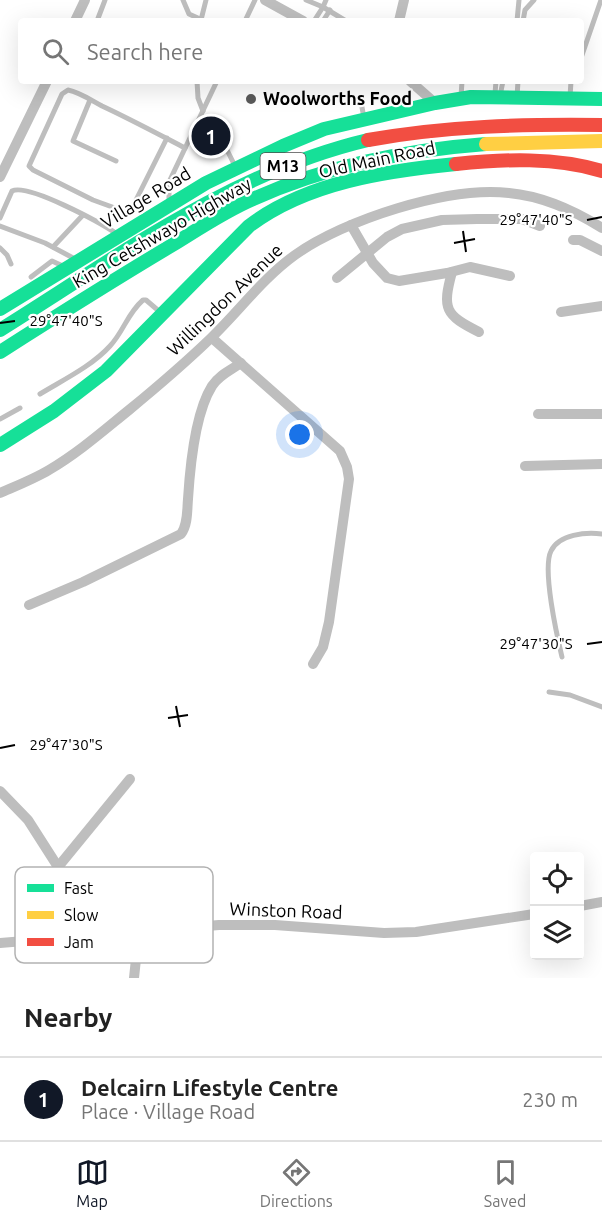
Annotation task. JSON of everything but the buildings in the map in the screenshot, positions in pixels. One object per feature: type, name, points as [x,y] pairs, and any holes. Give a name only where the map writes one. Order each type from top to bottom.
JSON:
[{"type":"main road","name":"Village Road","points":[[0,309],[35,281],[73,265],[169,205],[236,168],[318,131],[460,98],[602,99]]},
{"type":"main road","name":"King Cetshwayo Highway","points":[[0,330],[193,210],[274,170],[306,158],[362,142],[426,130],[468,126],[602,125]]},
{"type":"main road","name":"King Cetshwayo Highway","points":[[0,352],[97,290],[216,219],[250,200],[287,184],[326,171],[375,159],[435,148],[465,144],[602,141]]},
{"type":"main road","name":"Old Main Road","points":[[0,445],[46,418],[106,372],[161,313],[259,217],[285,202],[322,189],[389,173],[466,161],[554,162],[602,171]]},
{"type":"street","points":[[76,18],[85,0]]},
{"type":"street","points":[[265,0],[295,18]]},
{"type":"street","points":[[400,18],[404,0]]},
{"type":"street","points":[[0,177],[46,84]]},
{"type":"street","points":[[413,84],[435,103]]},
{"type":"street","name":"Willingdon Avenue","points":[[0,493],[48,472],[73,455],[212,338],[293,256],[332,232],[406,207],[445,197],[494,191],[512,193],[558,206],[602,228]]},
{"type":"street","points":[[337,278],[367,252],[402,228],[442,220],[522,219],[540,226]]},
{"type":"street","points":[[351,225],[373,263],[387,279],[399,281],[470,267],[510,276]]},
{"type":"street","points":[[573,240],[580,240],[602,251]]},
{"type":"street","points":[[452,272],[447,291],[450,314],[454,319],[479,332]]},
{"type":"street","points":[[561,312],[602,306]]},
{"type":"street","points":[[212,338],[340,451],[347,467],[349,479],[329,622],[323,647],[313,664]]},
{"type":"street","points":[[28,605],[83,582],[181,534],[186,524],[190,463],[201,414],[213,385],[222,375],[241,363]]},
{"type":"street","points":[[538,414],[602,414]]},
{"type":"street","points":[[525,466],[602,464]]},
{"type":"street","points":[[0,790],[28,820],[58,867],[130,779]]},
{"type":"street","points":[[584,905],[602,902]]},
{"type":"street","name":"Winston Road","points":[[213,927],[247,925],[400,933],[440,930],[530,915]]},
{"type":"street","name":"Winston Road","points":[[0,943],[15,941]]},
{"type":"street","points":[[134,978],[136,963]]},
{"type":"lane","points":[[98,18],[105,0]]},
{"type":"lane","points":[[183,0],[189,14],[197,18]]},
{"type":"lane","points":[[202,18],[206,0]]},
{"type":"lane","points":[[246,18],[255,0]]},
{"type":"lane","points":[[306,0],[330,10],[342,18]]},
{"type":"lane","points":[[316,18],[326,0]]},
{"type":"lane","points":[[517,18],[519,0]]},
{"type":"lane","points":[[524,18],[525,9],[534,0]]},
{"type":"lane","points":[[584,49],[601,0]]},
{"type":"lane","points":[[325,18],[330,10]]},
{"type":"lane","points":[[196,84],[203,111]]},
{"type":"lane","points":[[169,205],[170,182],[216,84]]},
{"type":"lane","points":[[460,98],[462,84]]},
{"type":"lane","points":[[495,84],[497,97]]},
{"type":"lane","points":[[497,97],[502,84]]},
{"type":"lane","points":[[517,98],[518,84]]},
{"type":"lane","points":[[570,99],[571,84]]},
{"type":"lane","points":[[166,138],[133,206],[126,212],[93,200],[30,168],[29,163],[65,91],[70,90],[166,138],[185,148]]},
{"type":"lane","points":[[90,100],[73,141],[116,161]]},
{"type":"lane","points":[[361,102],[364,119]]},
{"type":"lane","points":[[226,148],[236,168]]},
{"type":"lane","points":[[0,218],[10,194],[18,189],[83,215],[120,236]]},
{"type":"lane","points":[[52,247],[83,215]]},
{"type":"lane","points":[[0,226],[52,247],[73,265]]},
{"type":"lane","points":[[0,249],[7,255],[10,264]]},
{"type":"lane","points":[[40,394],[101,355],[111,345],[128,317],[142,301],[146,299],[161,313]]},
{"type":"lane","points":[[0,419],[20,408]]},
{"type":"lane","points":[[562,657],[552,610],[549,562],[551,550],[570,537],[602,534]]},
{"type":"lane","points":[[549,692],[570,695],[602,707]]},
{"type":"traffic: fast","points":[[0,309],[206,183],[324,129],[471,97],[602,99]]},
{"type":"traffic: fast","points":[[0,330],[132,246],[223,195],[318,154],[368,140]]},
{"type":"traffic: fast","points":[[0,352],[213,220],[281,187],[367,161],[426,150],[486,144]]},
{"type":"traffic: fast","points":[[0,445],[54,411],[106,371],[249,226],[272,211],[296,199],[348,181],[402,170],[456,164]]},
{"type":"traffic: slow","points":[[486,144],[602,141]]},
{"type":"traffic: jam","points":[[368,140],[485,127],[602,125]]},
{"type":"traffic: jam","points":[[456,164],[530,160],[567,163],[602,171]]},
{"type":"place","name":"Woolworths Food","points":[[251,99]]},
{"type":"place","name":"Delcairn Lifestyle Centre","points":[[211,136]]}]
